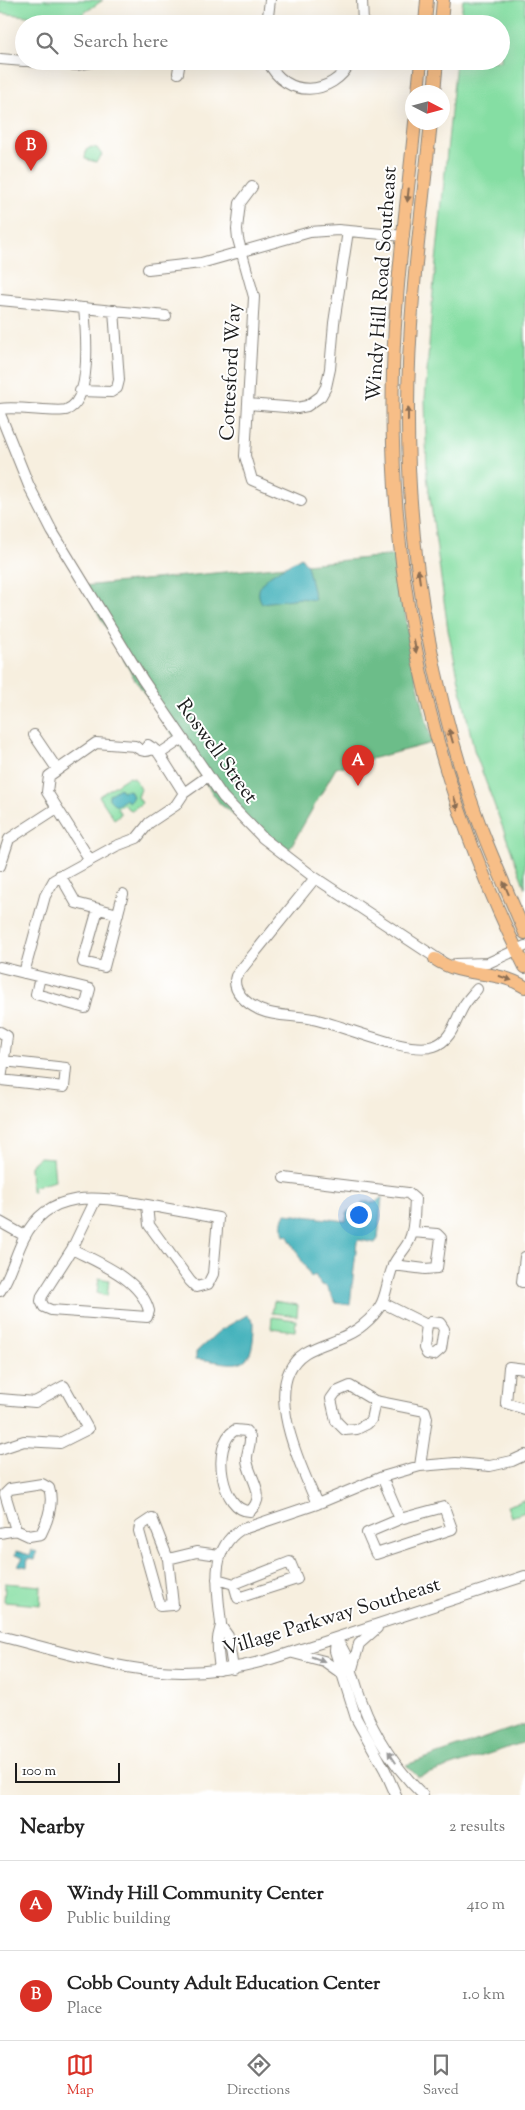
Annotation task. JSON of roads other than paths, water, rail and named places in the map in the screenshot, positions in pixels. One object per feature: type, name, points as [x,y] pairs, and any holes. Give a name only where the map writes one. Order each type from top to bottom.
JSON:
[{"type":"main road","points":[[426,15],[427,0]]},
{"type":"main road","points":[[442,15],[443,0]]},
{"type":"main road","points":[[419,85],[420,70]]},
{"type":"main road","points":[[435,85],[436,70]]},
{"type":"main road","name":"Windy Hill Road Southeast","points":[[414,130],[394,344],[393,447],[397,530],[419,673],[453,794],[476,859],[521,948],[525,967]]},
{"type":"main road","name":"Windy Hill Road Southeast","points":[[430,130],[408,368],[408,438],[416,556],[434,665],[450,732],[477,817],[525,933]]},
{"type":"main road","points":[[435,959],[449,968],[501,976],[525,987]]},
{"type":"street","points":[[268,15],[270,0]]},
{"type":"street","points":[[362,0],[364,15]]},
{"type":"street","points":[[0,59],[15,60]]},
{"type":"street","points":[[272,70],[284,82],[298,88],[327,86],[338,80],[345,70]]},
{"type":"street","name":"Cottesford Way","points":[[252,187],[240,203],[238,240],[254,297],[245,456],[252,480],[301,501]]},
{"type":"street","points":[[148,269],[201,263],[310,232],[348,230],[404,236]]},
{"type":"street","points":[[248,404],[297,408],[307,406],[321,396],[330,369],[334,323],[348,230]]},
{"type":"street","points":[[0,300],[166,316]]},
{"type":"street","points":[[0,409],[65,410],[76,404],[87,353],[84,308]]},
{"type":"street","points":[[80,391],[111,392],[117,388],[119,380],[114,310]]},
{"type":"street","name":"Roswell Street","points":[[0,414],[29,486],[52,531],[98,608],[182,739],[208,776],[242,818],[262,838],[315,878],[435,959],[458,964],[482,964],[521,948]]},
{"type":"street","points":[[34,734],[57,769]]},
{"type":"street","points":[[90,860],[46,789],[49,776],[96,743],[135,746],[139,750],[156,751],[182,739]]},
{"type":"street","points":[[156,751],[184,793]]},
{"type":"street","points":[[24,973],[50,884],[60,875],[137,838],[149,823],[176,805],[184,793],[208,776]]},
{"type":"street","points":[[1,861],[9,839],[57,808]]},
{"type":"street","points":[[60,875],[74,901],[118,914]]},
{"type":"street","points":[[315,878],[236,976],[234,985],[237,991],[258,1009],[325,1022],[408,1046],[427,1048],[443,1042],[450,1034],[462,1007],[477,989]]},
{"type":"street","points":[[98,909],[83,962],[104,967],[123,894]]},
{"type":"street","points":[[0,967],[90,989],[85,1008],[36,994],[40,977]]},
{"type":"street","points":[[0,1032],[7,1036],[3,1055],[2,1080],[64,1087],[66,1068],[3,1055]]},
{"type":"street","points":[[284,1178],[410,1194],[415,1199],[412,1232],[409,1242],[393,1265],[384,1303],[364,1325],[353,1332],[315,1348],[299,1358],[284,1384],[282,1395],[294,1446],[317,1504]]},
{"type":"street","points":[[0,1291],[25,1236],[36,1220],[57,1204],[76,1199],[96,1199],[147,1205],[218,1218],[213,1274],[208,1284],[196,1287],[179,1267],[149,1225],[147,1205]]},
{"type":"street","points":[[72,1249],[126,1280],[146,1305],[149,1312],[147,1317],[51,1310],[44,1307],[41,1301],[42,1296],[72,1249],[96,1199]]},
{"type":"street","points":[[0,1222],[25,1236]]},
{"type":"street","points":[[393,1265],[425,1269],[437,1268],[441,1238],[437,1234],[412,1232]]},
{"type":"street","points":[[525,1257],[522,1282],[525,1282]]},
{"type":"street","points":[[384,1303],[426,1325]]},
{"type":"street","points":[[525,1368],[509,1367],[506,1404],[525,1409]]},
{"type":"street","points":[[0,1399],[35,1402],[64,1386],[88,1429],[60,1443],[24,1441],[0,1449]]},
{"type":"street","points":[[375,1401],[371,1420],[357,1429],[342,1429],[333,1414],[333,1396],[347,1386],[355,1387],[375,1401],[426,1411],[427,1418],[420,1466]]},
{"type":"street","points":[[236,1430],[246,1432],[250,1437],[247,1460],[257,1486],[256,1503],[250,1512],[240,1509],[234,1504],[222,1475],[223,1445],[226,1437],[236,1430]]},
{"type":"street","points":[[220,1670],[218,1638],[221,1626],[217,1579],[219,1555],[232,1535],[255,1525],[317,1504],[382,1477],[420,1466],[456,1463],[490,1466],[525,1455]]},
{"type":"street","points":[[382,1477],[400,1519]]},
{"type":"street","points":[[0,1532],[16,1530],[29,1536],[41,1534],[48,1519],[51,1498],[49,1488],[42,1484],[7,1491],[5,1497],[16,1530]]},
{"type":"street","points":[[444,1507],[452,1529],[376,1554],[367,1533],[400,1519],[444,1507]]},
{"type":"street","points":[[250,1512],[255,1525]]},
{"type":"street","points":[[152,1518],[168,1560],[173,1605],[160,1606],[139,1531],[140,1526],[152,1518]]},
{"type":"street","points":[[168,1560],[197,1552],[219,1555]]},
{"type":"street","points":[[217,1579],[234,1584],[290,1562],[297,1579],[238,1598],[234,1584]]},
{"type":"street","name":"Village Parkway Southeast","points":[[0,1636],[132,1669],[167,1673],[234,1669],[291,1653],[524,1579]]},
{"type":"street","points":[[384,1623],[359,1644],[346,1673],[358,1723],[385,1770],[396,1795]]},
{"type":"street","points":[[221,1626],[228,1636],[234,1669]]},
{"type":"street","points":[[0,1628],[17,1640]]},
{"type":"street","points":[[336,1639],[335,1651],[374,1730],[391,1758],[422,1795]]},
{"type":"street","points":[[291,1653],[324,1661],[346,1673]]},
{"type":"water","points":[[301,557],[307,565],[315,600],[300,598],[262,603],[259,595],[264,581]]},
{"type":"water","points":[[120,788],[122,791],[130,790],[133,797],[128,802],[126,799],[116,806],[109,799],[109,795]]},
{"type":"water","points":[[382,1197],[378,1239],[375,1243],[359,1240],[357,1242],[350,1305],[336,1303],[326,1286],[321,1285],[315,1275],[311,1277],[287,1235],[284,1236],[284,1218],[286,1214],[346,1221],[347,1212],[352,1209],[361,1210],[362,1202],[376,1202]]},
{"type":"water","points":[[247,1315],[254,1322],[251,1351],[246,1358],[240,1362],[232,1363],[196,1359],[196,1352],[219,1331]]},
{"type":"water","points":[[32,1550],[37,1552],[35,1560],[28,1559],[27,1567],[18,1565],[23,1558],[15,1555],[16,1551],[30,1555]]},
{"type":"place","name":"Cobb County Adult Education Center","points":[[31,171]]},
{"type":"place","name":"Windy Hill Community Center","points":[[358,786]]}]
